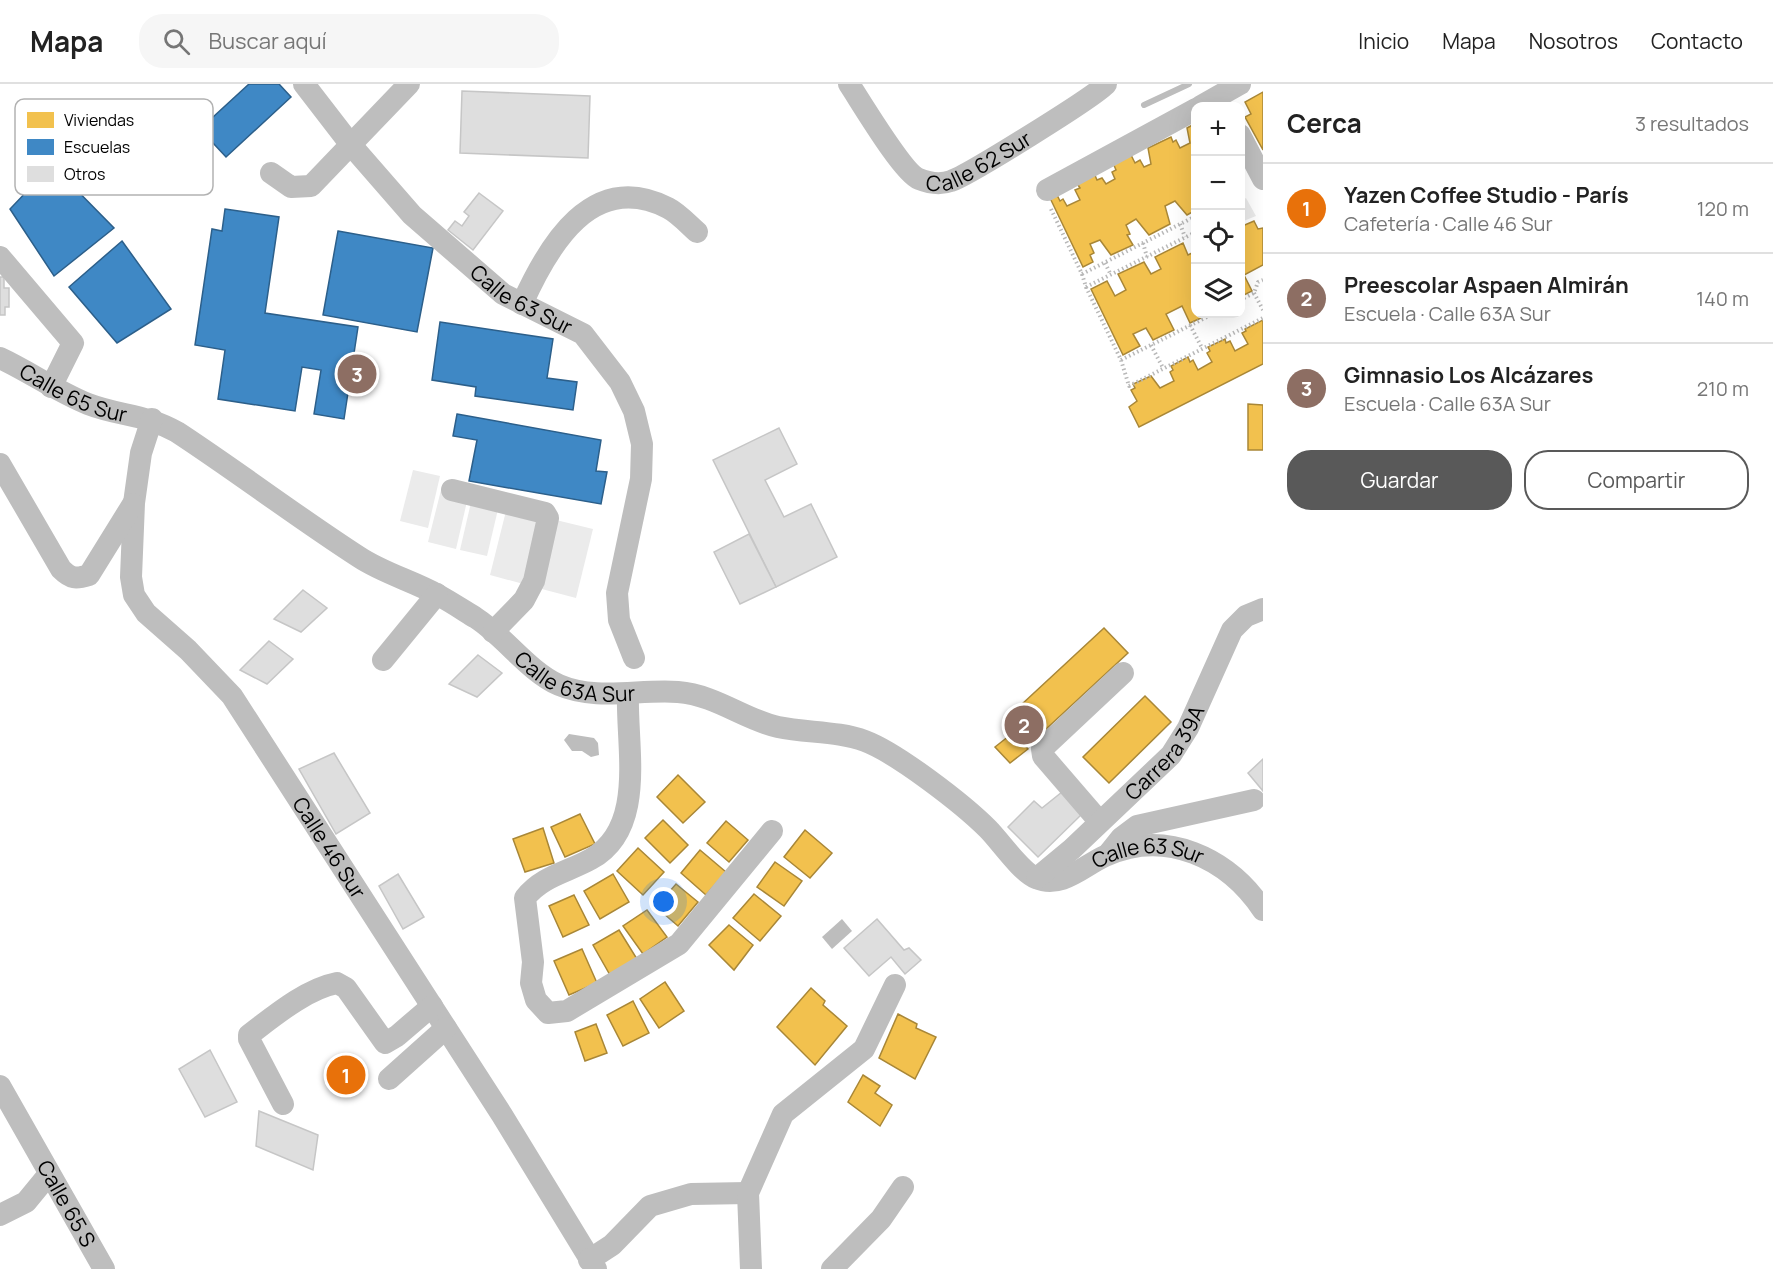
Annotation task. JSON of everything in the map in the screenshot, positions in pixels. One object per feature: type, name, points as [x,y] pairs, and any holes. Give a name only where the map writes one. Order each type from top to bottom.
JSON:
[{"type":"street","name":"Calle 63 Sur","points":[[304,84],[351,146],[412,215],[503,294],[583,334],[620,382],[634,411],[642,444],[641,479],[617,593],[619,620],[634,658]]},
{"type":"street","points":[[271,173],[291,187],[310,186],[409,84]]},
{"type":"street","name":"Calle 62 Sur","points":[[849,84],[903,164],[917,179],[936,184],[951,181],[984,162],[1106,84]]},
{"type":"street","points":[[1216,102],[1240,84]]},
{"type":"street","points":[[1048,198],[1191,112]]},
{"type":"street","points":[[1245,145],[1263,179]]},
{"type":"street","points":[[522,304],[540,264],[558,237],[578,216],[609,200],[637,199],[669,208],[697,232]]},
{"type":"street","points":[[0,257],[73,342],[51,387]]},
{"type":"street","name":"Calle 65 Sur","points":[[0,358],[51,387],[90,405],[152,419]]},
{"type":"street","name":"Calle 46 Sur","points":[[152,419],[141,453],[134,503],[131,577],[138,604],[188,650],[232,696],[502,1115],[593,1264]]},
{"type":"street","name":"Calle 63A Sur","points":[[152,419],[229,466],[361,558],[437,594],[493,632],[556,684],[590,691],[628,694],[679,692],[721,702],[775,727],[844,735],[868,741],[945,793],[987,828],[1029,871]]},
{"type":"street","points":[[0,464],[61,569],[69,577],[78,579],[89,575],[134,503]]},
{"type":"street","points":[[452,490],[545,513],[548,518],[534,581],[524,600],[493,632]]},
{"type":"street","points":[[383,660],[437,594]]},
{"type":"street","name":"Carrera 39A","points":[[1029,871],[1099,821],[1171,754],[1188,729],[1232,630],[1246,616],[1263,609]]},
{"type":"street","points":[[1099,821],[1043,756],[1042,749],[1123,673]]},
{"type":"street","points":[[628,694],[628,748],[631,776],[629,801],[621,827],[610,846],[592,859],[535,885],[525,898],[533,962],[531,983],[536,1000],[548,1014],[567,1011],[679,944],[772,831]]},
{"type":"street","points":[[1108,854],[1121,838],[1137,826],[1254,800]]},
{"type":"street","name":"Calle 63 Sur","points":[[1029,871],[1056,882],[1108,854],[1136,847],[1172,847],[1204,856],[1238,878],[1263,910]]},
{"type":"street","points":[[283,1104],[250,1044],[249,1035],[263,1024],[323,986],[337,983],[346,988],[385,1043],[397,1036],[432,1006]]},
{"type":"street","points":[[751,1269],[748,1193],[783,1114],[864,1049],[895,985]]},
{"type":"street","points":[[389,1079],[446,1028]]},
{"type":"street","name":"Calle 65 S","points":[[0,1086],[104,1269]]},
{"type":"street","points":[[0,1215],[26,1202],[49,1174]]},
{"type":"street","points":[[832,1269],[881,1219],[903,1187]]},
{"type":"street","points":[[593,1264],[650,1206],[691,1194],[748,1193]]},
{"type":"path","points":[[1048,198],[1086,287],[1121,360],[1128,386],[1263,318]]},
{"type":"path","points":[[1082,274],[1191,218]]},
{"type":"path","points":[[1180,224],[1185,238]]},
{"type":"path","points":[[1086,287],[1191,235]]},
{"type":"path","points":[[1143,243],[1147,257]]},
{"type":"path","points":[[1105,263],[1111,275]]},
{"type":"path","points":[[1245,298],[1254,293],[1258,282],[1263,280]]},
{"type":"path","points":[[1254,293],[1263,310]]},
{"type":"path","points":[[1121,360],[1205,318]]},
{"type":"path","points":[[1190,325],[1202,348]]},
{"type":"path","points":[[1151,345],[1163,368]]},
{"type":"shaded area","points":[[1245,199],[1256,216],[1245,220],[1245,210]]},
{"type":"shaded area","points":[[413,470],[440,476],[428,528],[400,521]]},
{"type":"shaded area","points":[[441,490],[468,497],[456,549],[428,542]]},
{"type":"shaded area","points":[[472,498],[499,505],[487,556],[460,550]]},
{"type":"shaded area","points":[[507,507],[544,516],[527,585],[490,575]]},
{"type":"shaded area","points":[[556,520],[593,529],[576,598],[538,588]]},
{"type":"shaded area","points":[[569,734],[594,738],[598,743],[599,755],[591,757],[582,751],[572,751],[564,740]]},
{"type":"shaded area","points":[[842,919],[852,931],[832,949],[822,937]]},
{"type":"building: Viviendas","points":[[1263,92],[1263,150],[1245,117],[1251,114],[1245,102]]},
{"type":"building: Viviendas","points":[[1191,126],[1191,213],[1187,215],[1175,201],[1165,206],[1170,224],[1149,235],[1136,219],[1126,225],[1130,234],[1127,235],[1133,245],[1111,255],[1100,240],[1090,244],[1094,253],[1090,255],[1093,262],[1083,267],[1050,198],[1057,195],[1060,201],[1063,199],[1067,206],[1080,200],[1075,190],[1080,188],[1076,182],[1094,173],[1097,180],[1102,178],[1106,184],[1115,179],[1112,172],[1116,170],[1113,163],[1131,155],[1135,163],[1140,160],[1144,167],[1151,164],[1148,148],[1171,137],[1173,142],[1176,140],[1180,148],[1190,143],[1187,128]]},
{"type":"building: Viviendas","points":[[1254,221],[1258,229],[1263,228],[1263,265],[1245,274],[1245,264],[1245,225]]},
{"type":"building: Viviendas","points":[[1183,243],[1188,255],[1191,254],[1191,318],[1201,318],[1190,323],[1182,306],[1166,314],[1174,330],[1153,340],[1146,328],[1133,334],[1140,346],[1123,355],[1091,289],[1107,281],[1115,296],[1126,290],[1118,274],[1144,262],[1151,274],[1161,269],[1155,257]]},
{"type":"building: Viviendas","points":[[1245,277],[1252,291],[1245,294]]},
{"type":"building: Viviendas","points":[[1263,320],[1263,364],[1139,427],[1129,407],[1137,401],[1131,390],[1135,388],[1133,384],[1151,376],[1160,388],[1174,381],[1170,372],[1173,370],[1171,366],[1188,357],[1190,362],[1193,360],[1198,370],[1212,362],[1207,353],[1210,351],[1208,347],[1225,339],[1226,343],[1230,341],[1235,351],[1248,344],[1242,333],[1246,331],[1245,329]]},
{"type":"building: Viviendas","points":[[1248,404],[1263,405],[1263,450],[1248,450]]},
{"type":"building: Viviendas","points":[[1104,628],[1128,653],[1045,730],[1021,705]]},
{"type":"building: Viviendas","points":[[1145,696],[1171,722],[1109,783],[1083,757]]},
{"type":"building: Viviendas","points":[[1014,732],[1028,749],[1010,763],[995,747]]},
{"type":"building: Viviendas","points":[[678,775],[705,802],[683,823],[657,797]]},
{"type":"building: Viviendas","points":[[580,814],[595,844],[565,857],[551,827]]},
{"type":"building: Viviendas","points":[[663,820],[688,845],[670,863],[645,838]]},
{"type":"building: Viviendas","points":[[726,821],[748,840],[729,862],[707,843]]},
{"type":"building: Viviendas","points":[[543,828],[554,863],[525,872],[513,839]]},
{"type":"building: Viviendas","points":[[805,830],[832,853],[810,878],[784,857]]},
{"type":"building: Viviendas","points":[[638,848],[664,872],[643,895],[617,871]]},
{"type":"building: Viviendas","points":[[700,850],[726,872],[706,895],[681,873]]},
{"type":"building: Viviendas","points":[[775,862],[802,881],[784,906],[757,887]]},
{"type":"building: Viviendas","points":[[613,874],[629,902],[600,919],[584,891]]},
{"type":"building: Viviendas","points":[[676,884],[698,902],[678,926],[656,907]]},
{"type":"building: Viviendas","points":[[754,894],[781,916],[760,941],[733,918]]},
{"type":"building: Viviendas","points":[[574,895],[589,925],[563,937],[549,906]]},
{"type":"building: Viviendas","points":[[647,910],[667,937],[643,954],[623,926]]},
{"type":"building: Viviendas","points":[[729,925],[753,945],[734,970],[709,945]]},
{"type":"building: Viviendas","points":[[619,930],[637,959],[610,975],[593,945]]},
{"type":"building: Viviendas","points":[[582,949],[597,983],[569,995],[554,961]]},
{"type":"building: Viviendas","points":[[665,982],[684,1011],[659,1028],[640,999]]},
{"type":"building: Viviendas","points":[[811,988],[825,1001],[823,1005],[847,1026],[815,1065],[777,1027]]},
{"type":"building: Viviendas","points":[[633,1001],[649,1033],[623,1046],[607,1015]]},
{"type":"building: Viviendas","points":[[898,1014],[917,1024],[916,1028],[936,1037],[915,1079],[879,1058]]},
{"type":"building: Viviendas","points":[[596,1024],[607,1053],[585,1061],[575,1032]]},
{"type":"building: Viviendas","points":[[863,1075],[880,1086],[875,1093],[892,1105],[880,1126],[848,1102]]},
{"type":"building: Escuelas","points":[[249,84],[279,84],[291,97],[226,157],[213,143],[213,117]]},
{"type":"building: Escuelas","points":[[23,195],[82,195],[114,228],[54,276],[10,209]]},
{"type":"building: Escuelas","points":[[225,209],[279,217],[265,313],[358,327],[344,419],[314,414],[321,370],[302,367],[295,411],[218,399],[225,350],[195,345],[212,229],[222,231]]},
{"type":"building: Escuelas","points":[[338,231],[433,248],[417,332],[323,315]]},
{"type":"building: Escuelas","points":[[122,241],[171,309],[117,343],[69,287]]},
{"type":"building: Escuelas","points":[[440,322],[553,339],[547,378],[577,382],[573,410],[475,396],[476,387],[432,380]]},
{"type":"building: Escuelas","points":[[457,414],[601,440],[596,471],[607,472],[601,504],[469,481],[477,440],[453,436]]},
{"type":"building: Otros","points":[[462,91],[590,96],[588,158],[460,153]]},
{"type":"building: Otros","points":[[479,193],[503,211],[473,250],[448,230],[455,221],[462,226],[469,216],[464,212]]},
{"type":"building: Otros","points":[[0,277],[4,277],[4,288],[9,288],[9,307],[5,307],[5,315],[0,315]]},
{"type":"building: Otros","points":[[779,428],[797,464],[765,480],[784,517],[811,504],[837,557],[776,587],[713,460]]},
{"type":"building: Otros","points":[[749,534],[776,587],[740,604],[714,552]]},
{"type":"building: Otros","points":[[303,590],[327,608],[301,632],[274,619]]},
{"type":"building: Otros","points":[[269,641],[293,659],[267,684],[240,670]]},
{"type":"building: Otros","points":[[478,655],[502,673],[477,697],[449,684]]},
{"type":"building: Otros","points":[[334,753],[370,813],[336,834],[299,769]]},
{"type":"building: Otros","points":[[1263,759],[1263,791],[1248,773]]},
{"type":"building: Otros","points":[[1062,792],[1082,814],[1038,857],[1008,827],[1034,801],[1042,808]]},
{"type":"building: Otros","points":[[398,874],[424,917],[403,929],[379,886]]},
{"type":"building: Otros","points":[[877,919],[904,950],[909,948],[921,960],[905,974],[891,957],[869,976],[844,948]]},
{"type":"building: Otros","points":[[210,1050],[237,1102],[205,1117],[179,1069]]},
{"type":"building: Otros","points":[[259,1111],[318,1135],[313,1170],[256,1146]]},
{"type":"waterway","points":[[1144,105],[1189,84]]},
{"type":"place","name":"Gimnasio Los Alcázares","points":[[357,374]]},
{"type":"place","name":"Preescolar Aspaen Almirán","points":[[1024,725]]},
{"type":"place","name":"Yazen Coffee Studio - París","points":[[346,1075]]}]
